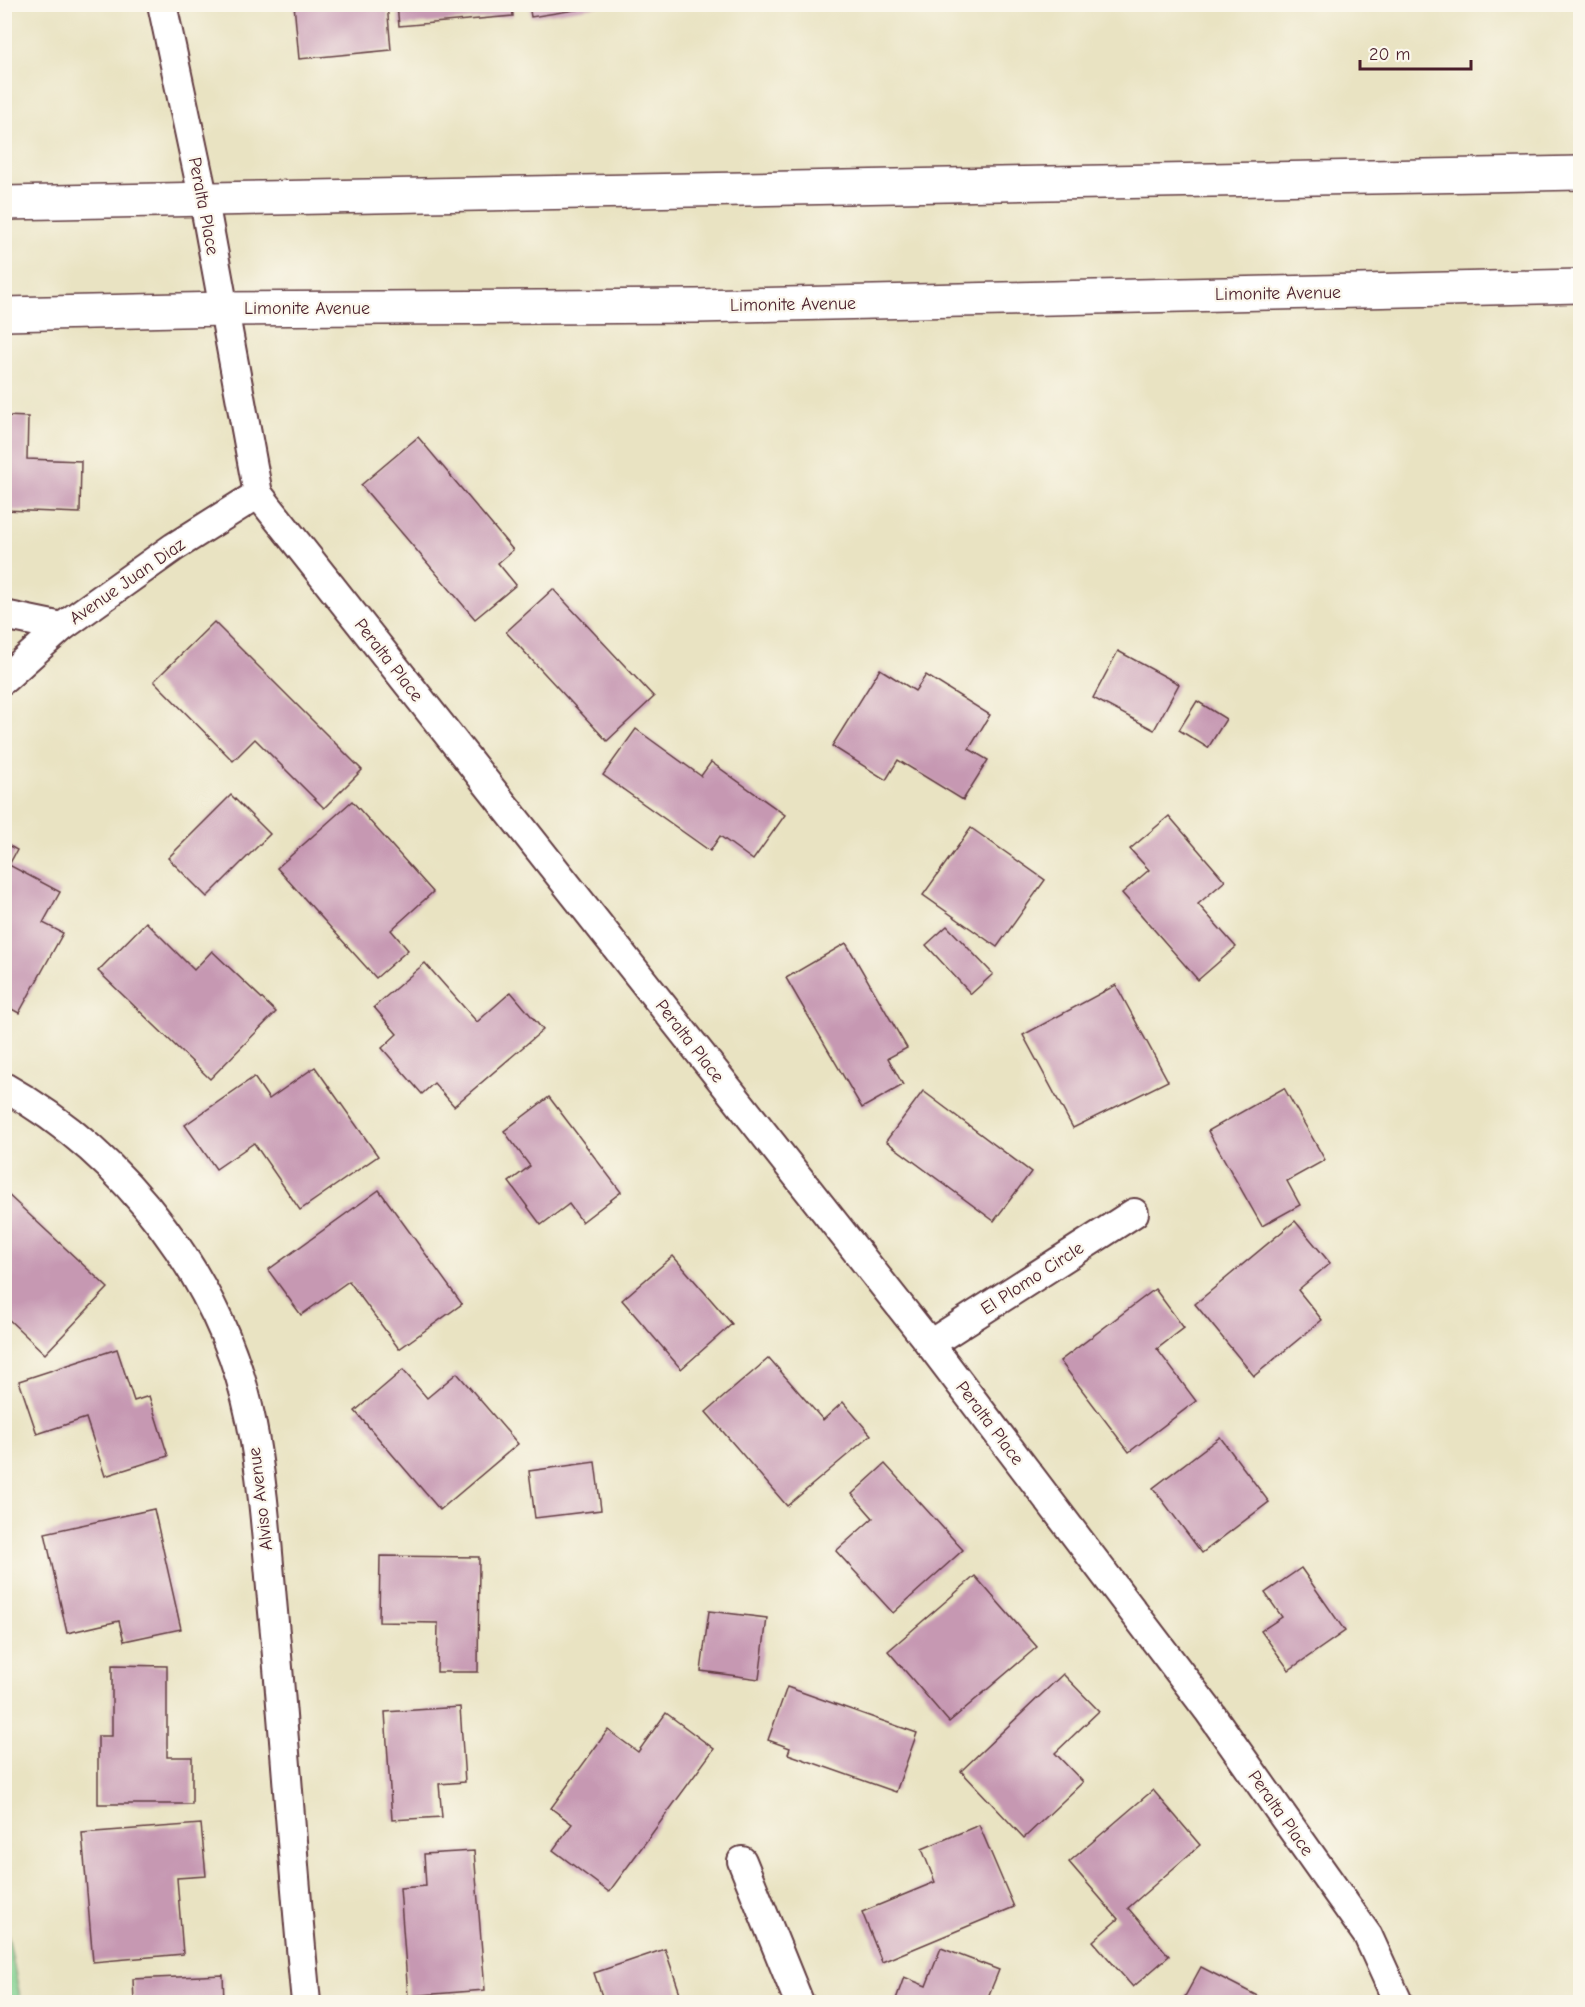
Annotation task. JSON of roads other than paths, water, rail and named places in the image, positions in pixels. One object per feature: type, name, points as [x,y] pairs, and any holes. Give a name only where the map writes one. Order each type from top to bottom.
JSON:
[{"type":"main road","points":[[4,203],[204,201],[1581,173]]},
{"type":"main road","name":"Limonite Avenue","points":[[4,314],[224,309],[697,306],[1581,286]]},
{"type":"street","name":"Peralta Place","points":[[162,4],[204,201],[258,494],[930,1344],[1208,1710],[1368,1936],[1398,2002]]},
{"type":"street","name":"Avenue Juan Diaz","points":[[4,679],[62,627],[174,546],[258,494]]},
{"type":"street","points":[[4,615],[62,627]]},
{"type":"street","name":"Alviso Avenue","points":[[4,1087],[69,1129],[108,1164],[149,1208],[186,1262],[219,1322],[237,1372],[251,1420],[264,1521],[306,2002]]},
{"type":"street","name":"El Plomo Circle","points":[[930,1344],[1134,1213]]},
{"type":"street","points":[[742,1861],[799,2002]]}]
